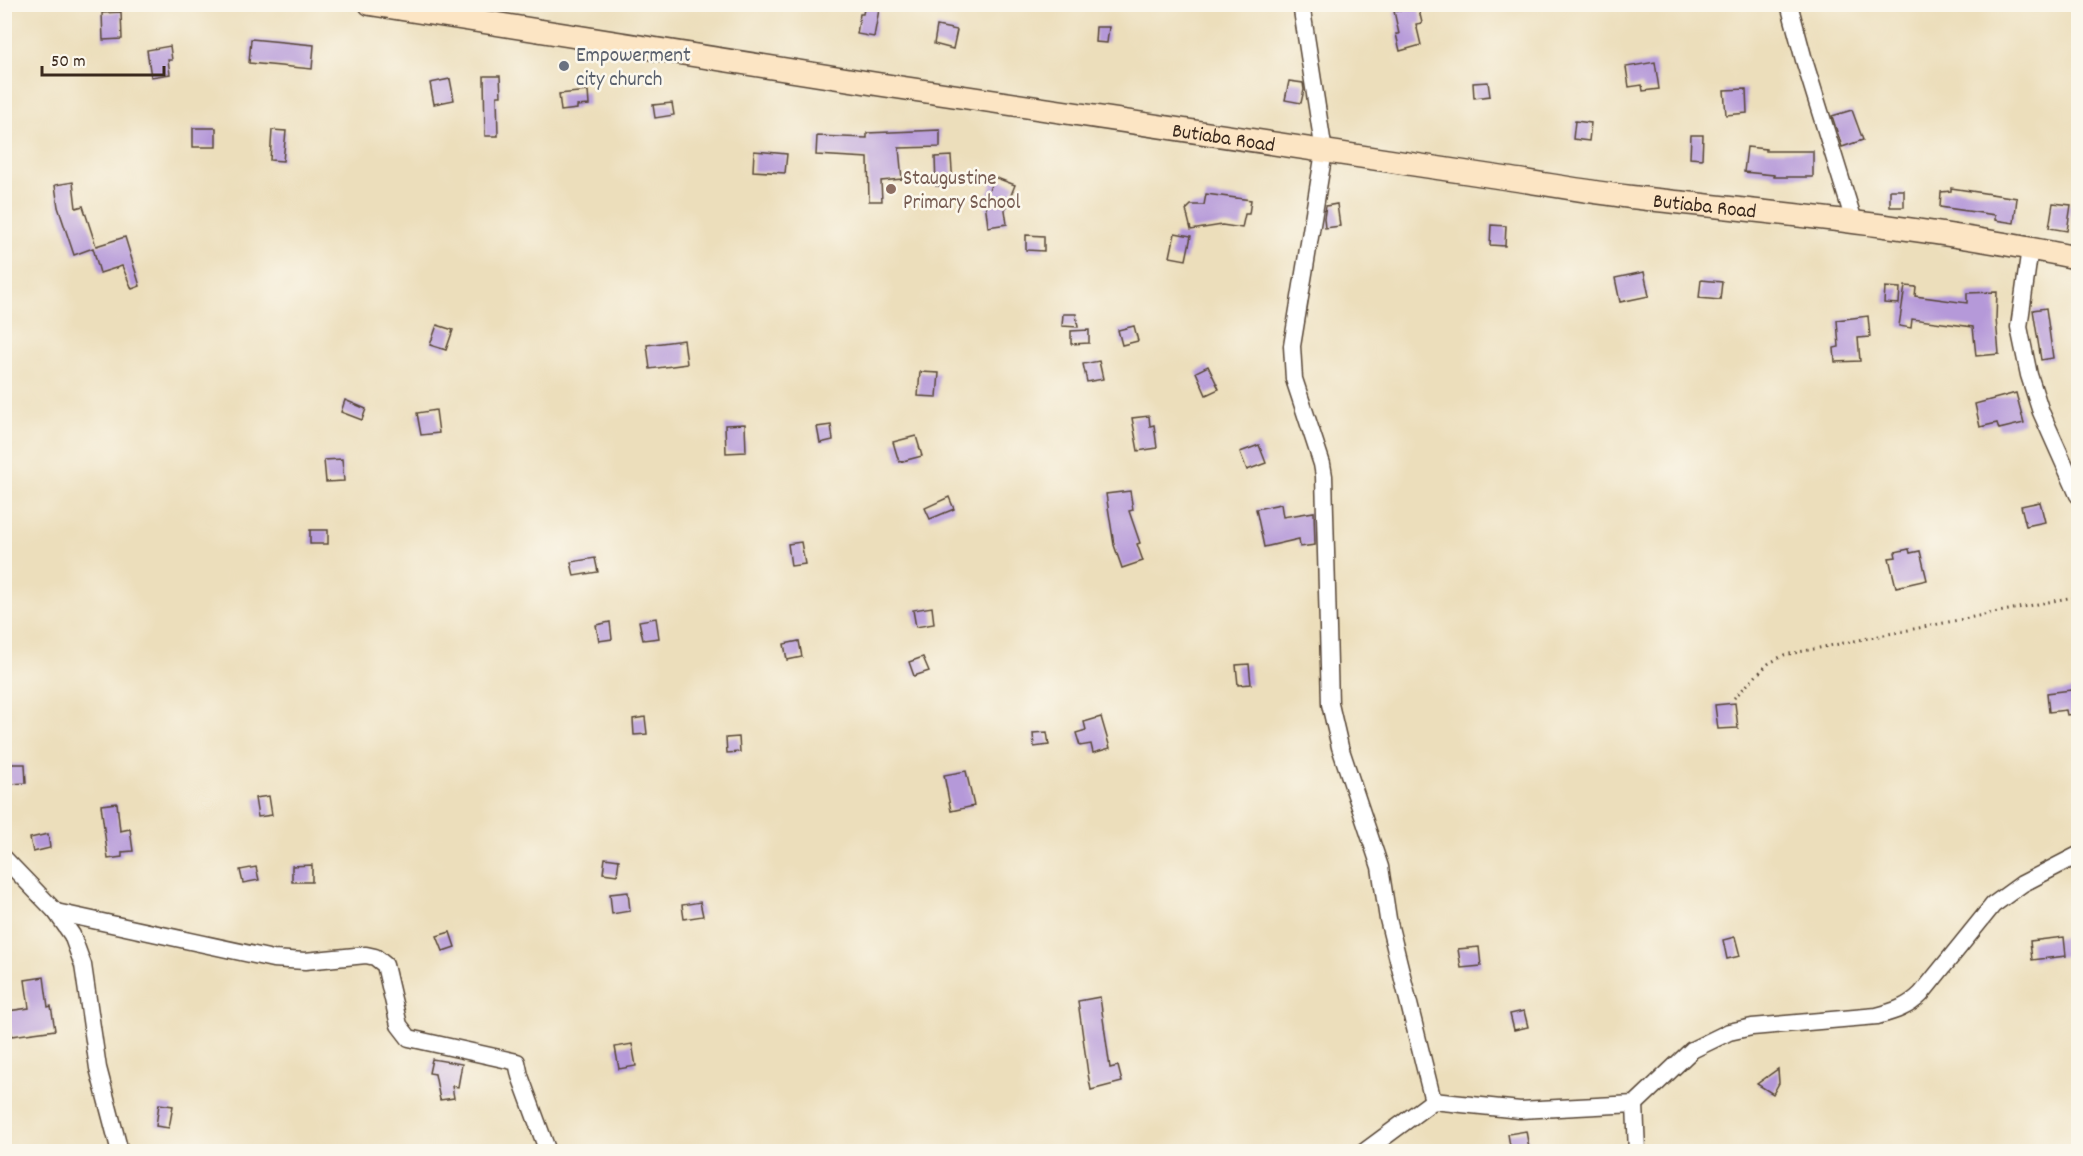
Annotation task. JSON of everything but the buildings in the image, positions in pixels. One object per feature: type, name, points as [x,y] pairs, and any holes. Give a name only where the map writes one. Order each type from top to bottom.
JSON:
[{"type":"main road","name":"Butiaba Road","points":[[370,4],[756,66],[1324,152],[1628,196],[1854,221],[2030,248],[2079,258]]},
{"type":"street","points":[[1301,4],[1324,152],[1292,346],[1294,380],[1322,464],[1330,704],[1340,747],[1380,867],[1388,919],[1433,1101]]},
{"type":"street","points":[[1790,4],[1804,60],[1854,221]]},
{"type":"street","points":[[2030,248],[2019,327],[2029,375],[2041,412],[2079,495]]},
{"type":"street","points":[[1364,1152],[1433,1101],[1520,1110],[1635,1104],[1692,1050],[1730,1032],[1752,1027],[1877,1016],[1910,1005],[1993,905],[2022,884],[2079,855]]},
{"type":"street","points":[[4,858],[56,912],[72,935],[83,965],[98,1068],[120,1152]]},
{"type":"street","points":[[56,912],[273,959],[304,961],[366,955],[375,957],[385,965],[399,1025],[409,1038],[517,1062],[548,1152]]},
{"type":"street","points":[[1635,1104],[1637,1152]]},
{"type":"path","points":[[1734,699],[1768,664],[1784,655],[2079,596]]},
{"type":"place","name":"Empowerment city church","points":[[564,66]]},
{"type":"place","name":"Staugustine Primary School","points":[[891,189]]}]
